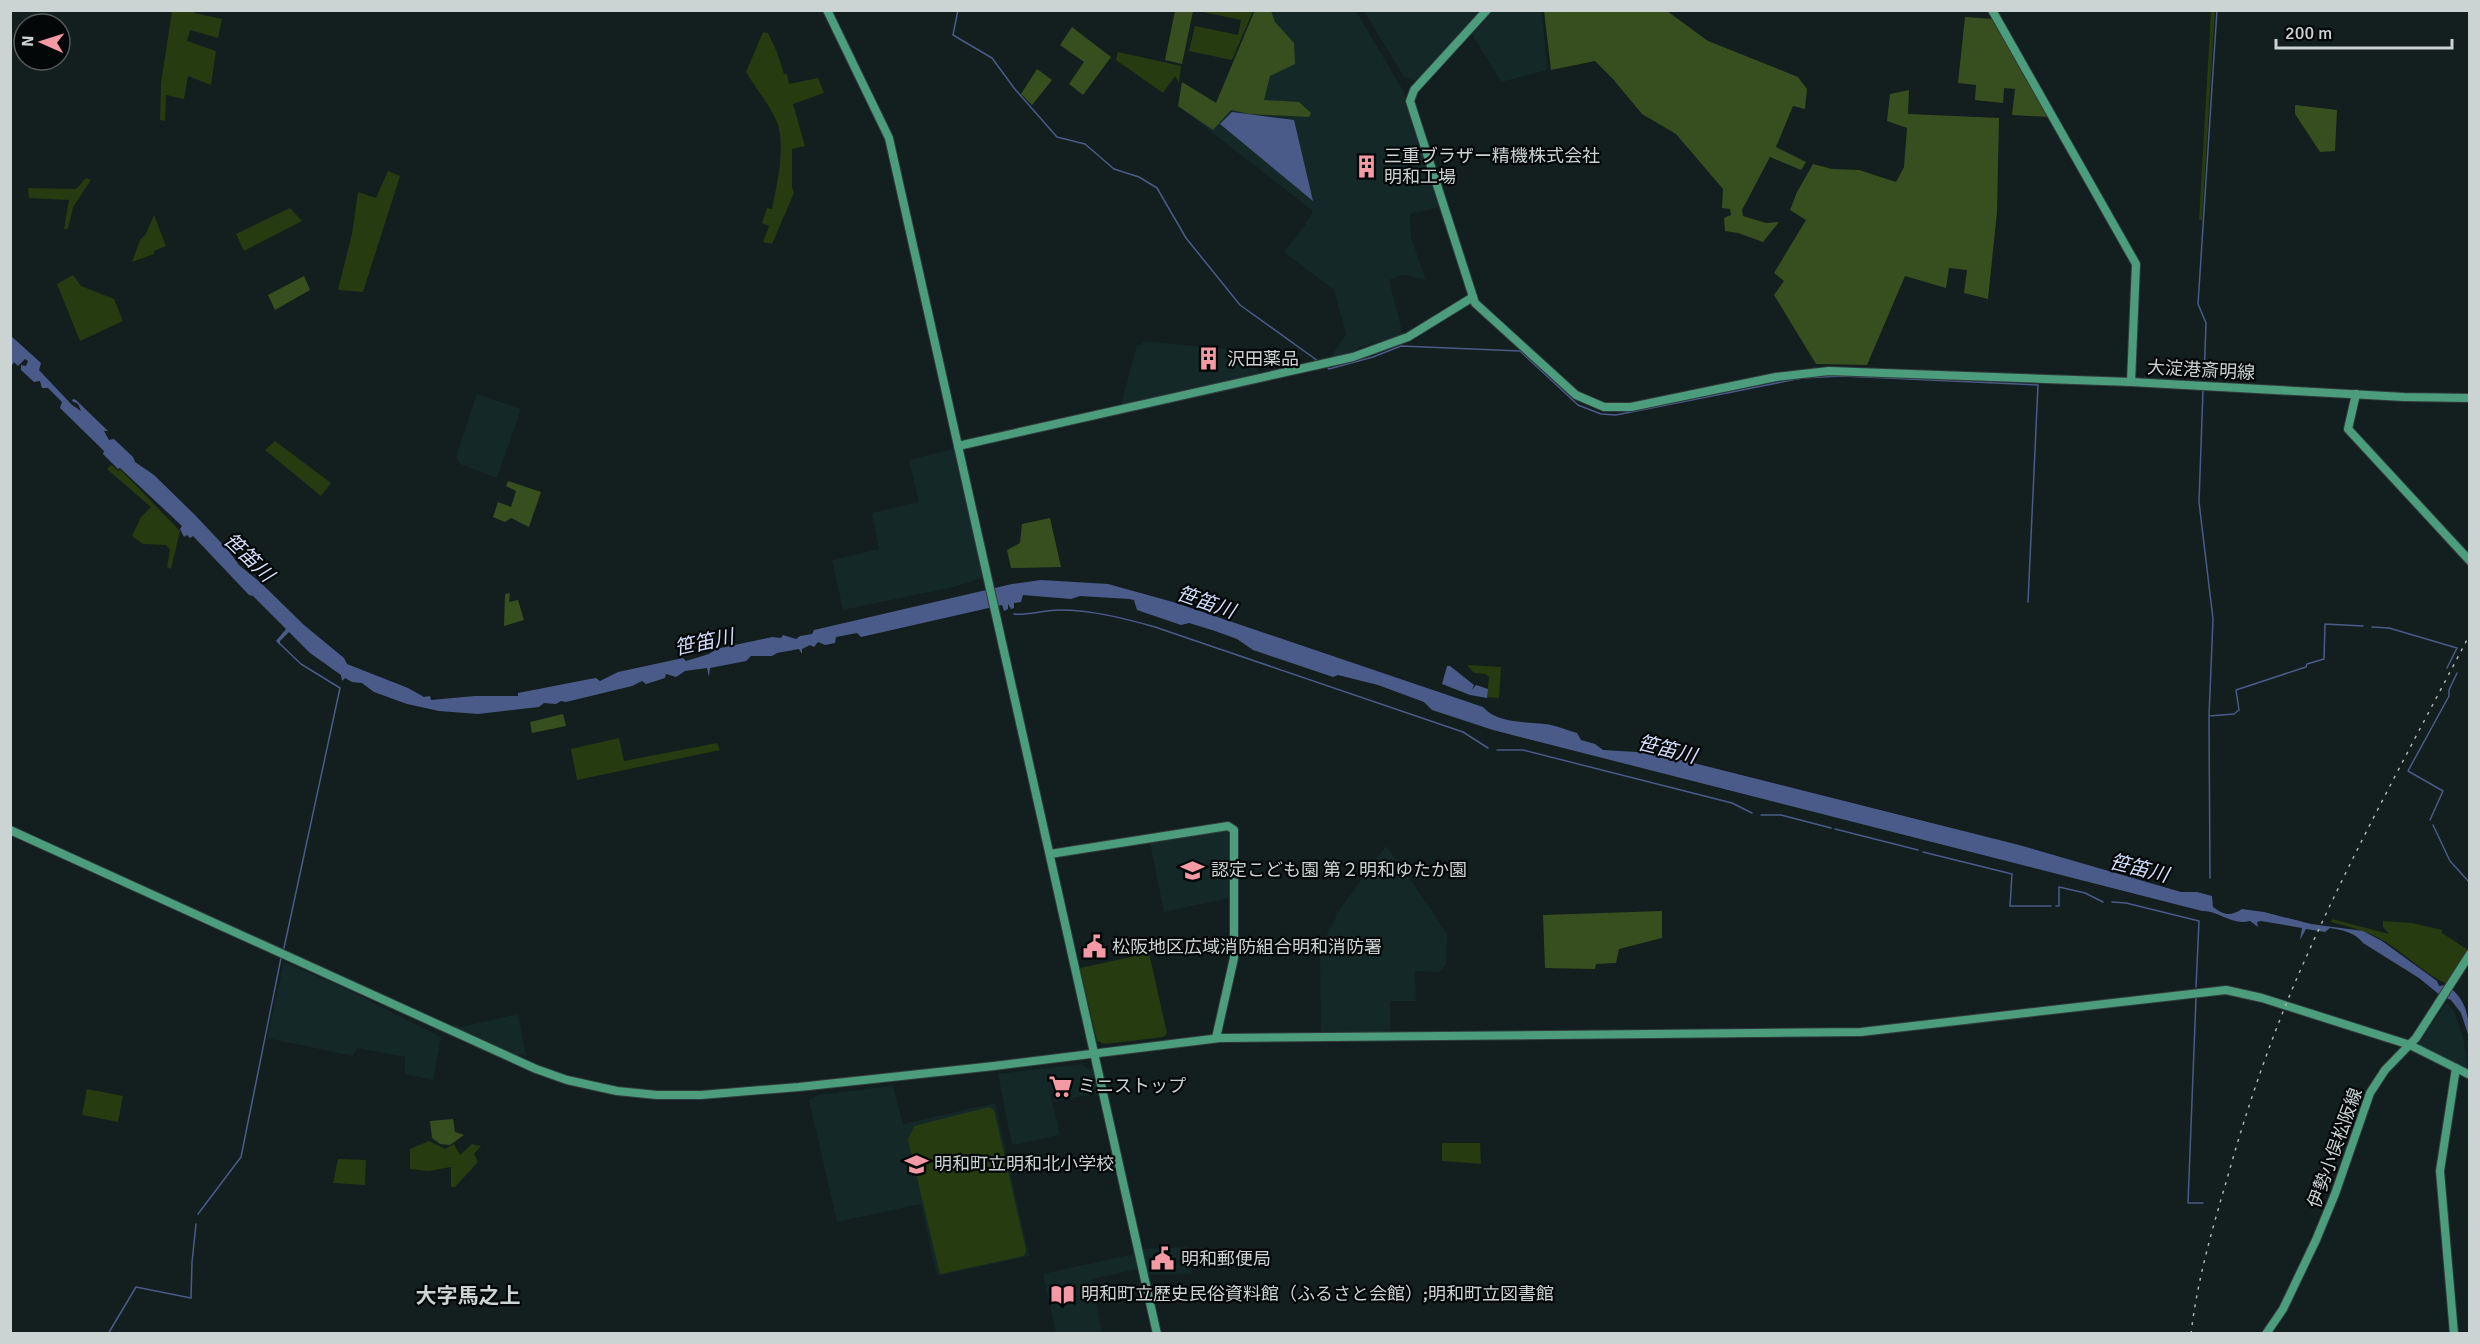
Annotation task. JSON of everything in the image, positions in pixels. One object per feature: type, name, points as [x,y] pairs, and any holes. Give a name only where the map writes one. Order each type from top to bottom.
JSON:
[{"type":"street","points":[[826,10],[889,138],[1157,1334]]},
{"type":"street","points":[[1487,10],[1414,90],[1410,99],[1475,303],[1571,391],[1586,401],[1604,407],[1631,407],[1807,372],[1856,371],[2131,382]]},
{"type":"street","name":"大淀港斎明線","points":[[1992,10],[2136,264],[2131,382],[2469,398]]},
{"type":"street","points":[[958,446],[1322,364],[1377,349],[1408,337],[1473,297]]},
{"type":"street","points":[[2356,394],[2348,429],[2469,561]]},
{"type":"street","points":[[1050,854],[1228,826],[1234,830],[1234,958],[1216,1038]]},
{"type":"street","points":[[10,830],[520,1062],[567,1080],[597,1088],[657,1095],[710,1094],[842,1083],[1216,1038],[1861,1032],[2226,990],[2262,998],[2410,1045],[2469,1075]]},
{"type":"street","name":"伊勢小俣松阪線","points":[[2266,1334],[2283,1309],[2316,1240],[2335,1194],[2359,1119],[2370,1094],[2385,1070],[2410,1045],[2450,987],[2469,954]]},
{"type":"street","points":[[2454,1334],[2440,1171],[2456,1068]]},
{"type":"shaded area","points":[[1255,11],[1356,11],[1404,92],[1440,207],[1410,214],[1411,237],[1426,280],[1403,275],[1389,280],[1403,335],[1359,347],[1355,353],[1330,358],[1346,334],[1334,290],[1284,252],[1313,211],[1178,106],[1182,82],[1216,102]]},
{"type":"shaded area","points":[[1364,11],[1481,11],[1421,76],[1414,80],[1404,77]]},
{"type":"shaded area","points":[[1494,11],[1542,11],[1547,70],[1501,82],[1472,34]]},
{"type":"shaded area","points":[[1142,341],[1239,350],[1261,374],[1121,406],[1137,345],[1142,345]]},
{"type":"shaded area","points":[[477,394],[521,409],[497,478],[460,464],[456,456]]},
{"type":"shaded area","points":[[954,449],[983,574],[982,578],[953,587],[843,610],[832,560],[879,549],[872,513],[919,502],[909,460]]},
{"type":"shaded area","name":"認定こども園 第２明和ゆたか園","points":[[1226,831],[1229,833],[1230,898],[1164,912],[1150,843]]},
{"type":"shaded area","points":[[1386,846],[1447,935],[1446,964],[1440,972],[1415,971],[1416,1001],[1390,1001],[1390,1032],[1321,1032],[1320,949],[1340,909]]},
{"type":"shaded area","points":[[284,962],[340,986],[441,1037],[433,1080],[405,1074],[405,1057],[357,1048],[353,1056],[267,1038]]},
{"type":"shaded area","points":[[2446,1003],[2454,1011],[2463,1037],[2468,1069],[2418,1044]]},
{"type":"shaded area","points":[[518,1014],[526,1056],[519,1054],[518,1056],[454,1027],[454,1024],[461,1027]]},
{"type":"shaded area","points":[[1082,1064],[1089,1070],[1093,1069],[1098,1093],[1054,1102],[1047,1078],[1060,1135],[1012,1145],[998,1074]]},
{"type":"shaded area","name":"明和町立明和北小学校","points":[[893,1086],[903,1124],[995,1103],[1029,1256],[937,1276],[921,1204],[837,1222],[809,1100],[818,1095]]},
{"type":"shaded area","points":[[1188,1247],[1192,1274],[1149,1275],[1143,1249]]},
{"type":"shaded area","points":[[1134,1254],[1137,1269],[1092,1279],[1102,1333],[1056,1333],[1043,1274]]},
{"type":"green space","points":[[1255,10],[1271,11],[1275,22],[1294,43],[1295,64],[1270,76],[1264,100],[1299,102],[1311,113],[1309,117],[1249,114],[1231,110],[1213,130],[1178,106],[1182,82],[1216,103]]},
{"type":"green space","points":[[172,11],[194,11],[194,13],[222,19],[218,38],[190,30],[187,41],[216,51],[211,85],[188,76],[184,99],[166,95],[165,121],[160,120],[161,83]]},
{"type":"green space","points":[[1175,11],[1193,11],[1182,64],[1165,60]]},
{"type":"green space","points":[[1198,11],[1253,11],[1232,60],[1189,51],[1195,26],[1238,35],[1241,20]]},
{"type":"green space","points":[[1544,11],[1667,11],[1708,41],[1798,77],[1807,89],[1805,109],[1793,106],[1776,147],[1806,162],[1801,170],[1770,157],[1742,210],[1743,216],[1766,223],[1779,222],[1763,242],[1725,231],[1724,218],[1731,215],[1730,209],[1722,208],[1723,189],[1676,134],[1642,114],[1595,61],[1551,70]]},
{"type":"green space","points":[[2211,11],[2215,11],[2202,220],[2199,220]]},
{"type":"green space","points":[[1965,17],[1994,19],[2050,117],[2012,115],[2015,89],[2004,88],[2003,103],[1975,100],[1976,85],[1958,83]]},
{"type":"green space","points":[[1072,27],[1111,57],[1083,95],[1069,84],[1084,62],[1060,45]]},
{"type":"green space","points":[[763,32],[768,33],[784,74],[787,74],[789,84],[818,78],[824,93],[793,104],[805,146],[792,149],[794,193],[772,244],[763,242],[769,226],[762,223],[767,208],[772,209],[780,167],[780,134],[772,113],[746,72]]},
{"type":"green space","points":[[1118,52],[1181,66],[1179,83],[1175,76],[1163,93],[1116,60]]},
{"type":"green space","points":[[1037,69],[1052,80],[1032,105],[1021,94]]},
{"type":"green space","points":[[1909,90],[1908,114],[1999,118],[1997,212],[1988,299],[1964,293],[1967,270],[1949,268],[1946,288],[1905,276],[1867,365],[1816,364],[1774,295],[1784,281],[1774,273],[1806,220],[1790,210],[1813,164],[1832,169],[1859,170],[1896,182],[1904,167],[1907,128],[1887,121],[1890,94]]},
{"type":"green space","points":[[2295,105],[2337,110],[2335,151],[2320,152],[2295,114]]},
{"type":"green space","points":[[388,171],[400,176],[363,292],[338,290],[352,234],[358,192],[376,198]]},
{"type":"green space","points":[[86,178],[91,180],[73,207],[68,229],[64,229],[69,200],[29,198],[28,188],[76,189]]},
{"type":"green space","points":[[290,208],[302,221],[244,251],[236,234]]},
{"type":"green space","points":[[154,215],[166,246],[154,251],[154,254],[132,262],[140,240],[146,234]]},
{"type":"green space","points":[[73,275],[81,286],[114,299],[123,321],[80,341],[57,284]]},
{"type":"green space","points":[[304,276],[310,290],[275,310],[268,295]]},
{"type":"green space","points":[[275,441],[331,483],[321,496],[265,450]]},
{"type":"green space","points":[[111,465],[119,471],[120,469],[180,531],[171,569],[167,567],[170,550],[166,545],[143,544],[132,536],[141,517],[151,507],[107,469]]},
{"type":"green space","points":[[508,481],[541,492],[529,527],[511,518],[505,522],[493,517],[498,502],[511,507],[516,491],[506,486]]},
{"type":"green space","points":[[1050,518],[1061,567],[1011,568],[1007,550],[1020,543],[1022,524]]},
{"type":"green space","points":[[510,593],[509,602],[518,600],[524,620],[504,626],[505,594]]},
{"type":"green space","points":[[1467,665],[1501,667],[1499,698],[1487,697],[1489,677],[1486,674],[1474,673]]},
{"type":"green space","points":[[563,714],[566,726],[532,733],[530,722]]},
{"type":"green space","points":[[619,738],[624,761],[717,743],[720,750],[577,780],[571,749]]},
{"type":"green space","points":[[1662,911],[1662,938],[1619,949],[1616,963],[1596,964],[1595,969],[1545,968],[1543,915]]},
{"type":"green space","points":[[2332,919],[2389,934],[2383,927],[2383,921],[2412,923],[2442,930],[2442,933],[2468,950],[2447,984],[2384,941],[2365,932],[2331,922]]},
{"type":"green space","points":[[1149,953],[1167,1033],[1164,1037],[1105,1044],[1097,1041],[1080,968]]},
{"type":"green space","points":[[87,1089],[123,1096],[118,1122],[82,1115]]},
{"type":"green space","points":[[989,1107],[994,1110],[1026,1250],[1024,1256],[940,1274],[908,1140],[914,1126]]},
{"type":"green space","points":[[453,1119],[455,1132],[464,1135],[450,1145],[440,1144],[432,1138],[430,1121]]},
{"type":"green space","points":[[429,1141],[445,1149],[454,1144],[460,1155],[472,1144],[481,1146],[474,1154],[478,1162],[455,1187],[451,1187],[451,1167],[429,1171],[410,1169],[410,1149]]},
{"type":"green space","points":[[1442,1143],[1480,1143],[1481,1164],[1442,1161]]},
{"type":"green space","points":[[338,1159],[366,1160],[365,1185],[333,1183]]},
{"type":"water","points":[[1232,112],[1294,120],[1313,201],[1220,124]]},
{"type":"water","points":[[10,335],[41,363],[39,370],[72,405],[81,411],[78,404],[72,401],[76,400],[108,431],[104,431],[109,440],[114,439],[133,457],[135,462],[154,475],[195,515],[239,565],[304,625],[344,658],[347,664],[408,688],[424,697],[430,696],[431,700],[475,696],[518,696],[518,693],[590,679],[596,678],[600,681],[618,672],[683,658],[686,661],[709,654],[716,649],[772,637],[781,638],[783,635],[796,639],[812,634],[814,630],[1012,584],[1041,580],[1108,584],[1173,602],[1483,707],[1504,719],[1549,725],[1577,733],[1581,740],[1595,744],[1603,750],[1654,753],[2019,845],[2181,892],[2197,892],[2212,896],[2213,907],[2224,913],[2230,914],[2242,909],[2311,924],[2363,931],[2382,941],[2437,981],[2439,986],[2446,985],[2453,990],[2465,1008],[2469,1037],[2461,1013],[2451,1000],[2441,996],[2419,978],[2363,943],[2356,936],[2344,931],[2330,928],[2325,932],[2306,929],[2300,940],[2302,928],[2261,921],[2257,922],[2258,927],[2250,921],[2231,920],[2208,911],[1493,730],[1432,710],[1424,702],[1378,685],[1338,675],[1333,677],[1253,650],[1237,639],[1215,631],[1189,623],[1181,625],[1137,610],[1134,600],[1129,599],[1080,596],[1071,599],[1023,595],[1021,602],[1014,603],[1014,608],[1011,609],[1008,604],[1008,609],[1004,611],[1002,605],[861,637],[857,633],[836,637],[835,643],[825,645],[818,642],[814,647],[810,645],[802,649],[802,654],[799,649],[772,656],[751,656],[746,661],[710,668],[709,677],[707,668],[685,671],[676,677],[666,674],[665,678],[646,684],[642,681],[632,686],[566,702],[544,703],[539,707],[478,714],[439,711],[407,704],[374,692],[362,683],[352,682],[345,678],[342,681],[341,675],[310,653],[289,632],[280,641],[280,645],[276,641],[286,629],[253,596],[249,595],[193,536],[184,537],[180,529],[182,526],[103,454],[104,451],[60,408],[62,402],[48,388],[42,388],[40,381],[34,382],[21,370],[21,365],[26,366],[28,361],[25,359],[18,366],[14,362],[11,367]]},
{"type":"water","points":[[1447,666],[1474,685],[1472,690],[1476,685],[1488,689],[1487,698],[1470,695],[1442,684]]},
{"type":"waterway","points":[[958,10],[953,35],[992,58],[1014,88],[1057,137],[1085,144],[1114,169],[1139,177],[1157,188],[1186,238],[1240,305],[1318,361]]},
{"type":"waterway","points":[[2204,379],[2206,323],[2198,304],[2217,10]]},
{"type":"waterway","points":[[1327,367],[1329,369],[1373,357],[1401,346],[1520,351],[1578,405],[1601,414],[1616,415],[1802,378],[1842,376],[2038,385],[2028,602]]},
{"type":"waterway","points":[[2203,390],[2199,502],[2213,619],[2209,716],[2234,714],[2239,710],[2236,690],[2324,659],[2325,624],[2363,626]]},
{"type":"waterway","points":[[1014,614],[1059,610],[1083,611],[1155,627],[1463,732],[1488,748]]},
{"type":"waterway","points":[[2372,627],[2389,628],[2457,648],[2447,668]]},
{"type":"waterway","points":[[279,643],[301,664],[340,688],[284,948]]},
{"type":"waterway","points":[[2430,820],[2443,791],[2408,771],[2449,696],[2449,690],[2457,673]]},
{"type":"waterway","points":[[2209,717],[2210,878]]},
{"type":"waterway","points":[[1497,750],[1523,750],[1732,803],[1752,813]]},
{"type":"waterway","points":[[1761,815],[1781,815],[1831,828]]},
{"type":"waterway","points":[[2433,825],[2450,861],[2470,883]]},
{"type":"waterway","points":[[1835,829],[1918,850]]},
{"type":"waterway","points":[[1923,852],[2012,874],[2010,906],[2051,906]]},
{"type":"waterway","points":[[2056,906],[2059,906],[2059,887],[2085,893],[2103,902]]},
{"type":"waterway","points":[[2112,902],[2126,903],[2199,921],[2196,987]]},
{"type":"waterway","points":[[198,1214],[241,1157],[281,958]]},
{"type":"waterway","points":[[2196,998],[2188,1203],[2203,1203]]},
{"type":"waterway","points":[[108,1334],[136,1287],[191,1298],[196,1224]]},
{"type":"railway","points":[[2191,1334],[2201,1275],[2221,1198],[2250,1103],[2287,1003],[2359,847],[2470,634]]},
{"type":"place","name":"三重ブラザー精機株式会社 明和工場","points":[[1366,166]]},
{"type":"place","name":"沢田薬品","points":[[1209,359]]},
{"type":"place","name":"認定こども園 第２明和ゆたか園","points":[[1193,870]]},
{"type":"place","name":"松阪地区広域消防組合明和消防署","points":[[1094,947]]},
{"type":"place","name":"ミニストップ","points":[[1060,1086]]},
{"type":"place","name":"明和町立明和北小学校","points":[[916,1164]]},
{"type":"place","name":"明和郵便局","points":[[1163,1259]]},
{"type":"place","name":"明和町立歴史民俗資料館（ふるさと会館）;明和町立図書館","points":[[1063,1294]]},
{"type":"district","name":"大字馬之上","points":[[468,1296]]},
{"type":"water label","name":"笹笛川","points":[[249,557]]},
{"type":"water label","name":"笹笛川","points":[[1206,602]]},
{"type":"water label","name":"笹笛川","points":[[704,642]]},
{"type":"water label","name":"笹笛川","points":[[1667,749]]},
{"type":"water label","name":"笹笛川","points":[[2139,868]]}]
